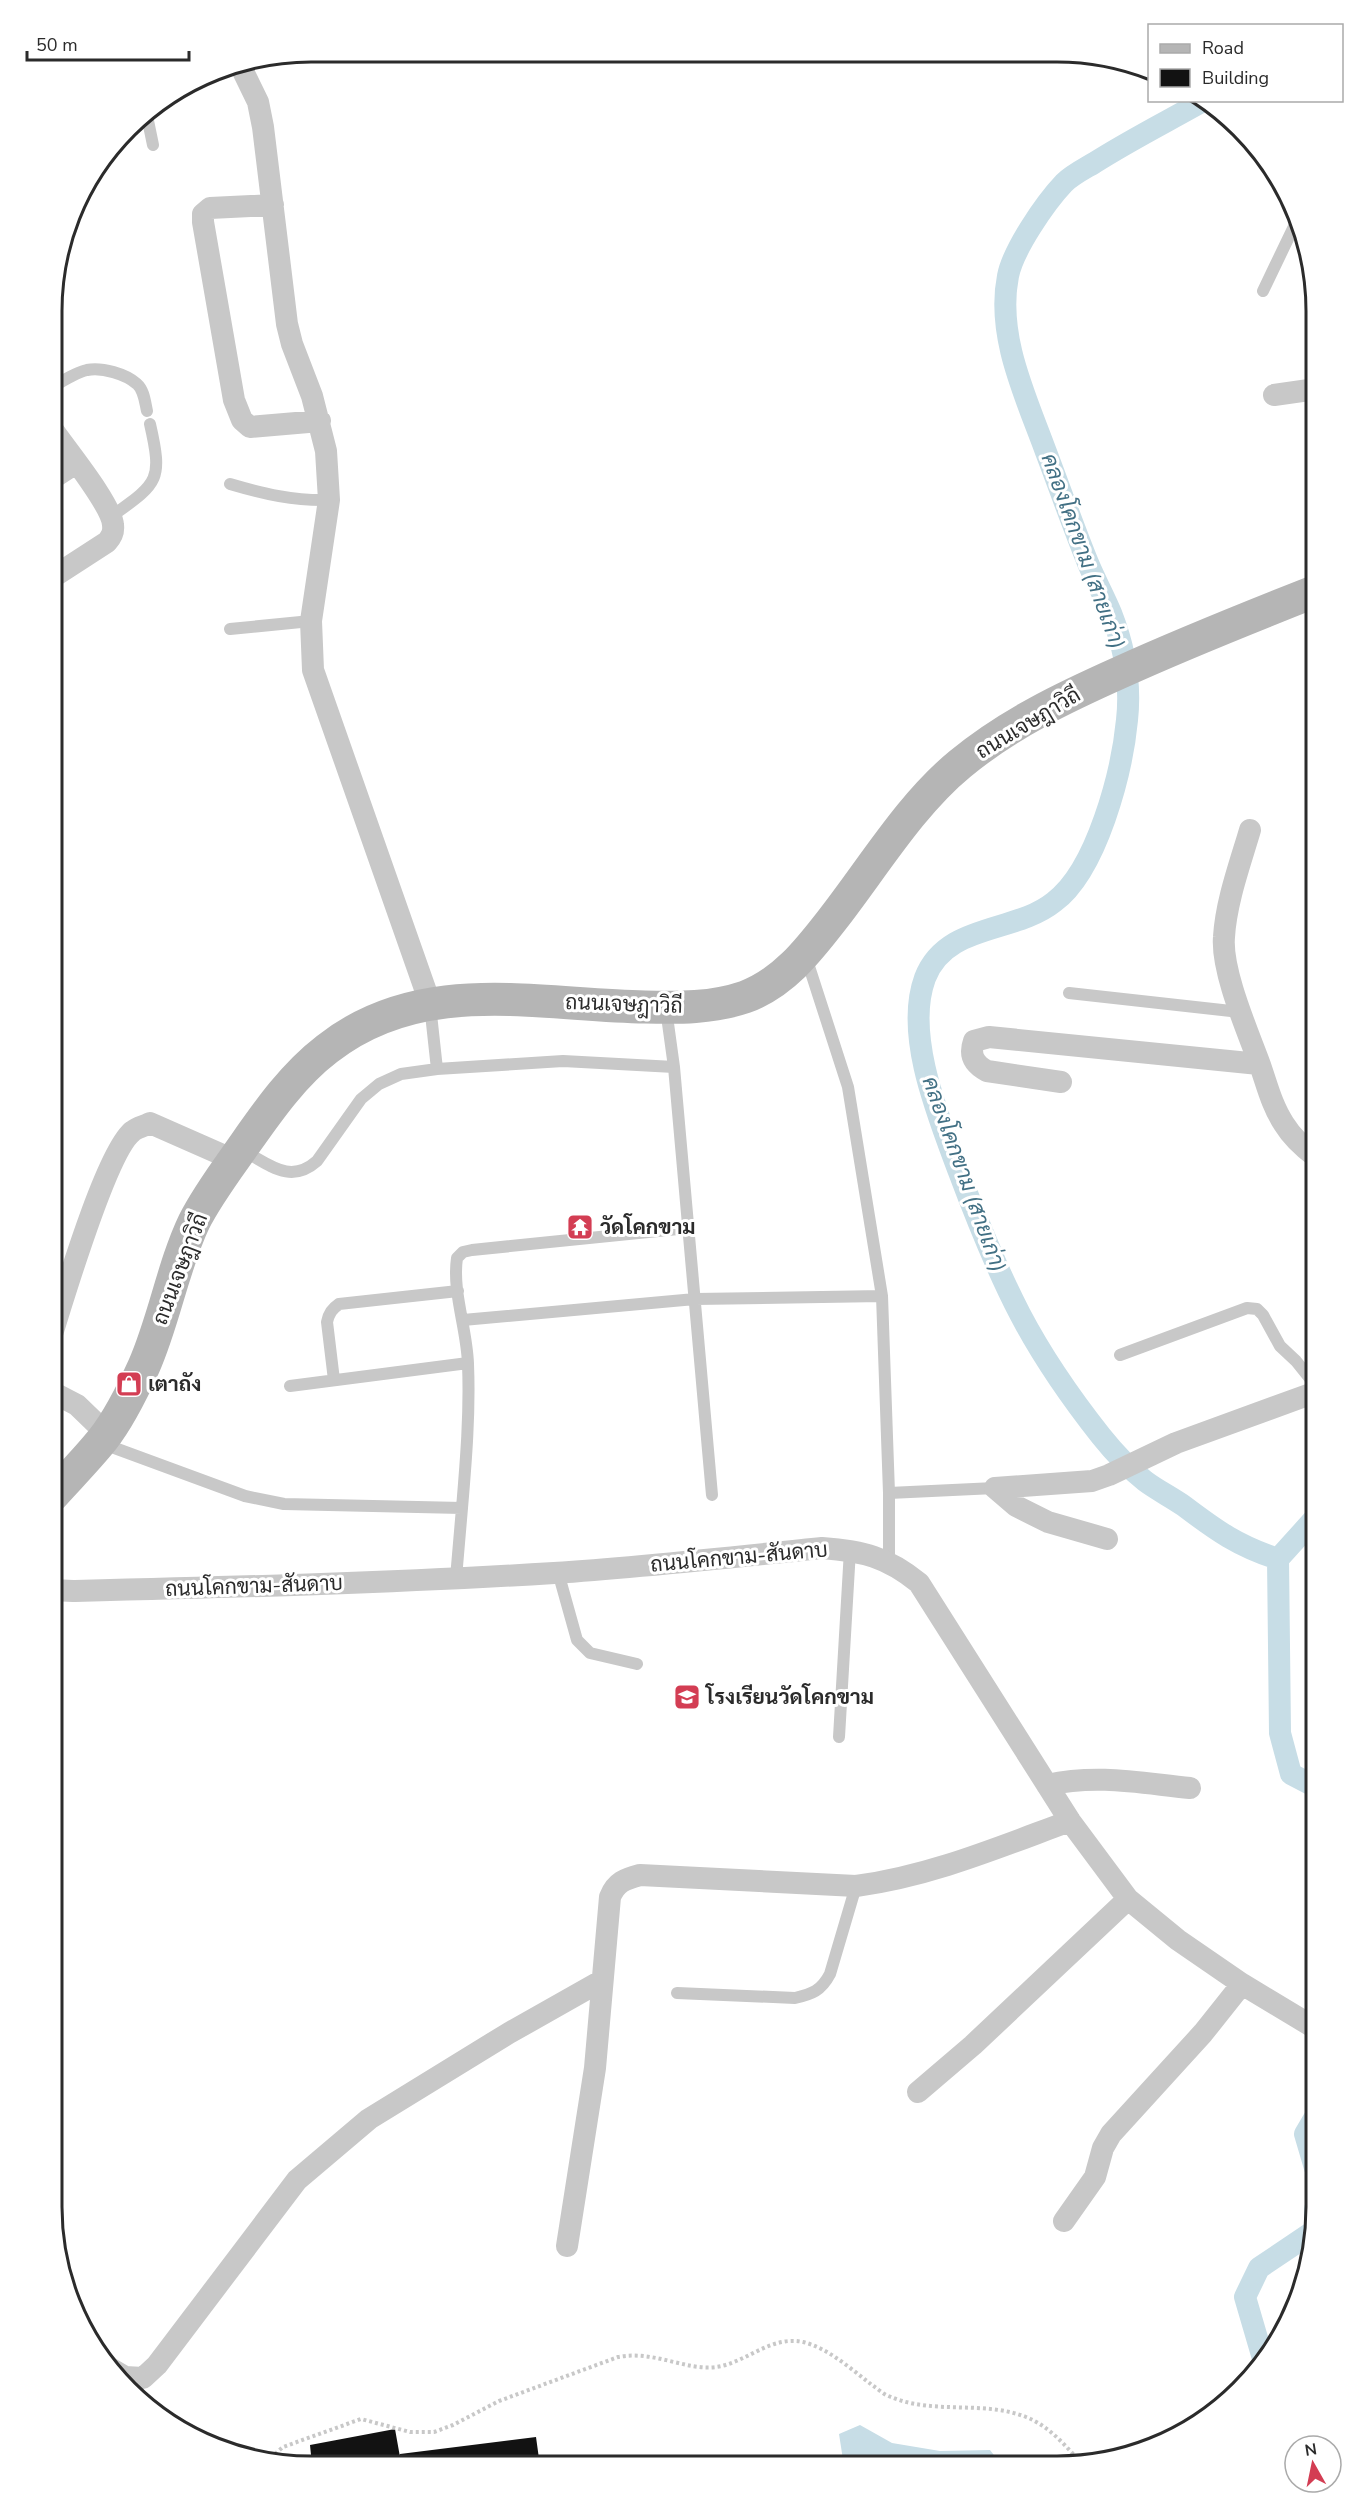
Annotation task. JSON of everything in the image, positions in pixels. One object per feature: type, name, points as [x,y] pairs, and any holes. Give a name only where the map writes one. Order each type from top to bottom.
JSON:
[{"type":"street","points":[[243,71],[258,102],[287,324],[320,421],[326,451],[329,500],[311,621],[313,670],[317,687],[430,1003]]},
{"type":"street","points":[[273,205],[210,208],[203,214],[234,400],[242,420],[250,427],[320,421]]},
{"type":"street","points":[[1274,395],[1306,390]]},
{"type":"street","points":[[62,443],[112,516],[112,535],[107,542],[62,572]]},
{"type":"street","points":[[62,472],[76,462]]},
{"type":"street","name":"ถนนเจษฎาวิถี","points":[[62,1485],[104,1438],[144,1367],[193,1224],[220,1178],[292,1082],[327,1048],[367,1025],[430,1003],[451,999],[504,998],[599,1006],[666,1007],[719,1003],[747,996],[777,980],[806,954],[928,797],[958,765],[1019,723],[1063,698],[1193,640],[1306,595]]},
{"type":"street","points":[[1250,830],[1224,937],[1225,954],[1240,1012],[1275,1109],[1285,1126],[1306,1150]]},
{"type":"street","points":[[1061,1082],[987,1071],[978,1066],[972,1058],[971,1048],[974,1041],[989,1037],[1259,1064]]},
{"type":"street","points":[[62,1304],[111,1166],[133,1131],[150,1123],[237,1155]]},
{"type":"street","points":[[995,1488],[1092,1481],[1176,1443],[1306,1396]]},
{"type":"street","points":[[62,1397],[77,1405],[104,1438]]},
{"type":"street","points":[[995,1488],[1016,1506],[1048,1522],[1107,1539]]},
{"type":"street","name":"ถนนโคกขาม-สันดาบ","points":[[62,1590],[305,1585],[456,1578],[558,1572],[822,1548],[850,1550],[889,1562],[919,1583],[1070,1821],[1128,1899],[1178,1940],[1242,1984],[1306,2022]]},
{"type":"street","points":[[1047,1785],[1076,1779],[1100,1778],[1190,1788]]},
{"type":"street","points":[[567,2246],[595,2068],[610,1897],[615,1886],[624,1879],[640,1875],[856,1886],[918,1875],[1070,1821]]},
{"type":"street","points":[[918,2092],[973,2045],[1128,1899]]},
{"type":"street","points":[[128,2377],[142,2378],[157,2365],[297,2180],[369,2119],[509,2033],[602,1981]]},
{"type":"street","points":[[1064,2221],[1095,2177],[1103,2148],[1111,2134],[1203,2033],[1242,1984]]},
{"type":"lane","points":[[148,121],[153,145]]},
{"type":"lane","points":[[1263,291],[1292,230]]},
{"type":"lane","points":[[62,382],[90,369],[111,372],[138,384],[147,411]]},
{"type":"lane","points":[[112,516],[147,491],[156,477],[158,459],[150,424]]},
{"type":"lane","points":[[230,484],[303,501],[329,500]]},
{"type":"lane","points":[[230,629],[311,621]]},
{"type":"lane","points":[[806,954],[848,1087],[882,1296],[890,1493],[889,1562]]},
{"type":"lane","points":[[1069,993],[1240,1012]]},
{"type":"lane","points":[[430,1003],[437,1069]]},
{"type":"lane","points":[[666,1007],[674,1067],[712,1495]]},
{"type":"lane","points":[[237,1155],[285,1172],[297,1173],[308,1169],[318,1161],[361,1099],[379,1084],[401,1074],[437,1069],[563,1060],[674,1067]]},
{"type":"lane","points":[[456,1578],[465,1471],[468,1363],[458,1291],[457,1258],[463,1252],[688,1228]]},
{"type":"lane","points":[[334,1380],[327,1322],[328,1314],[333,1308],[339,1304],[458,1291]]},
{"type":"lane","points":[[463,1320],[695,1299],[882,1296]]},
{"type":"lane","points":[[1120,1355],[1247,1308],[1257,1309],[1263,1315],[1280,1346],[1306,1374]]},
{"type":"lane","points":[[290,1386],[468,1363]]},
{"type":"lane","points":[[104,1438],[245,1496],[284,1504],[462,1508]]},
{"type":"lane","points":[[890,1493],[995,1488]]},
{"type":"lane","points":[[839,1737],[850,1550]]},
{"type":"lane","points":[[558,1572],[577,1640],[590,1653],[637,1664]]},
{"type":"lane","points":[[677,1993],[795,1998],[812,1994],[823,1987],[830,1974],[856,1886]]},
{"type":"path","points":[[275,2454],[283,2447],[361,2419],[410,2432],[434,2432],[453,2425],[499,2401],[618,2357],[634,2354],[714,2367],[736,2362],[780,2342],[802,2342],[823,2350],[889,2397],[920,2406],[989,2410],[1025,2417],[1053,2433],[1075,2456]]},
{"type":"water","points":[[860,2425],[892,2443],[940,2451],[990,2450],[995,2457],[843,2457],[839,2434]]},
{"type":"building","points":[[395,2429],[400,2457],[311,2457],[310,2445]]},
{"type":"building","points":[[536,2437],[539,2457],[400,2457],[400,2454]]},
{"type":"waterway","name":"คลองโคกขาม (สายเก่า)","points":[[1197,104],[1121,146],[1067,180],[1031,227],[1011,265],[1005,299],[1009,344],[1022,388],[1077,535],[1116,626],[1127,679],[1127,720],[1120,766],[1113,792],[1095,844],[1083,867],[1069,887],[1054,902],[1038,912],[982,931],[948,947],[935,960],[925,978],[920,1000],[919,1025],[921,1050],[934,1102],[973,1208],[1011,1297],[1058,1376],[1106,1442],[1145,1481],[1228,1537],[1278,1559]]},
{"type":"waterway","points":[[1278,1559],[1306,1528]]},
{"type":"waterway","name":"คลองโคกขาม (สายเก่า)","points":[[1278,1559],[1280,1733],[1291,1774],[1306,1782]]},
{"type":"waterway","points":[[1306,2132],[1306,2137]]},
{"type":"waterway","points":[[1261,2350],[1245,2297],[1259,2268],[1303,2238]]},
{"type":"place","name":"วัดโคกขาม","points":[[580,1227]]},
{"type":"place","name":"เตาถัง","points":[[129,1384]]},
{"type":"place","name":"โรงเรียนวัดโคกขาม","points":[[687,1697]]}]
